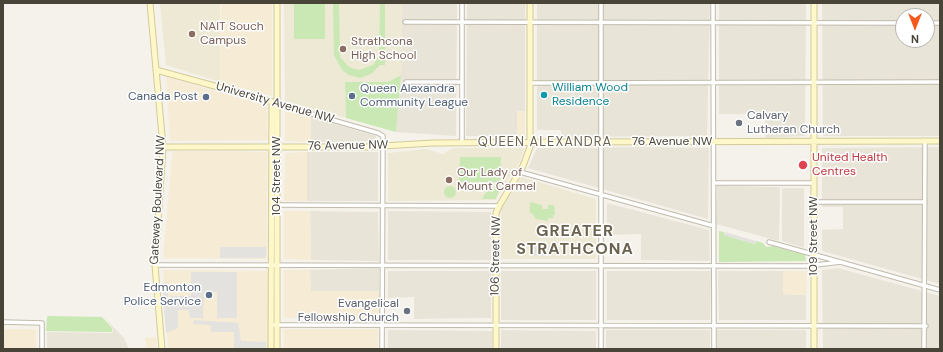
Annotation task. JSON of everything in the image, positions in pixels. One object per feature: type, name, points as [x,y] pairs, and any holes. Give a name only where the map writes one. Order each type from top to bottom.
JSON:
[{"type":"street","name":"Gateway Boulevard NW","points":[[150,3],[163,147],[155,265],[162,349]]},
{"type":"street","name":"104 Street NW","points":[[274,147],[277,104],[277,3]]},
{"type":"street","points":[[462,3],[462,143]]},
{"type":"street","name":"106 Street NW","points":[[496,349],[496,216],[498,206],[525,162],[530,142],[530,3]]},
{"type":"street","points":[[601,3],[601,349]]},
{"type":"street","points":[[714,3],[714,349]]},
{"type":"street","name":"109 Street NW","points":[[814,3],[814,349]]},
{"type":"street","points":[[405,22],[895,23]]},
{"type":"street","name":"University Avenue NW","points":[[156,70],[380,133],[383,137],[383,146]]},
{"type":"street","points":[[406,82],[462,82]]},
{"type":"street","points":[[530,83],[940,82]]},
{"type":"street","name":"104 Street NW","points":[[272,102],[277,265],[277,349]]},
{"type":"street","points":[[924,349],[925,141]]},
{"type":"street","name":"76 Avenue NW","points":[[163,147],[383,146],[530,142],[940,141]]},
{"type":"street","points":[[382,349],[383,146]]},
{"type":"street","points":[[520,172],[714,226]]},
{"type":"street","points":[[714,183],[814,183]]},
{"type":"street","points":[[814,202],[925,202]]},
{"type":"street","name":"104 Street NW","points":[[271,349],[270,265],[274,205]]},
{"type":"street","points":[[274,205],[498,206]]},
{"type":"street","points":[[769,242],[940,290]]},
{"type":"street","points":[[155,265],[814,266],[841,262]]},
{"type":"street","points":[[3,322],[42,323],[42,349]]},
{"type":"street","points":[[271,325],[496,324],[925,326]]},
{"type":"shaded area","name":"NAIT Souch Campus","points":[[160,3],[220,3],[220,82],[166,65]]},
{"type":"shaded area","points":[[221,3],[272,3],[272,96],[220,82]]},
{"type":"shaded area","name":"Strathcona High School","points":[[284,3],[402,3],[401,75],[388,82],[345,82],[346,118],[285,101]]},
{"type":"shaded area","points":[[402,3],[457,3],[456,136],[396,132],[401,75]]},
{"type":"shaded area","points":[[467,3],[525,3],[525,111],[517,111],[517,136],[466,136]]},
{"type":"shaded area","points":[[537,3],[710,3],[707,136],[562,137],[561,130],[537,130]]},
{"type":"shaded area","points":[[719,3],[806,3],[805,136],[765,138],[765,114],[719,114]]},
{"type":"shaded area","points":[[822,3],[940,3],[940,136],[823,136]]},
{"type":"shaded area","points":[[166,77],[267,106],[268,140],[170,141]]},
{"type":"shaded area","points":[[285,111],[311,117],[311,142],[285,141]]},
{"type":"shaded area","points":[[517,111],[525,111],[525,136],[517,136]]},
{"type":"shaded area","points":[[311,117],[376,136],[376,141],[311,142]]},
{"type":"shaded area","points":[[940,147],[940,284],[822,251],[822,230],[843,229],[843,207],[822,207],[822,148]]},
{"type":"shaded area","name":"Our Lady of Mount Carmel","points":[[453,148],[524,148],[524,150],[519,163],[495,200],[388,201],[388,153],[426,149],[443,154]]},
{"type":"shaded area","points":[[537,148],[709,148],[708,219],[528,168]]},
{"type":"shaded area","points":[[174,151],[267,152],[267,257],[265,259],[163,258],[172,154]]},
{"type":"shaded area","points":[[307,152],[378,152],[378,201],[307,201]]},
{"type":"shaded area","points":[[307,152],[307,201],[284,201],[285,153]]},
{"type":"shaded area","points":[[521,177],[596,199],[596,259],[501,259],[501,209]]},
{"type":"shaded area","points":[[717,186],[780,187],[779,241],[716,224]]},
{"type":"shaded area","points":[[782,188],[804,188],[804,248],[782,241]]},
{"type":"shaded area","points":[[607,203],[709,230],[710,261],[641,260],[641,234],[607,235]]},
{"type":"shaded area","points":[[284,211],[310,211],[311,260],[284,259]]},
{"type":"shaded area","points":[[310,211],[378,212],[379,261],[311,260]]},
{"type":"shaded area","points":[[388,211],[491,212],[491,260],[388,260]]},
{"type":"shaded area","points":[[725,232],[756,241],[755,244],[724,235]]},
{"type":"shaded area","points":[[533,246],[550,246],[550,256],[535,256]]},
{"type":"shaded area","points":[[220,247],[266,247],[266,255],[265,258],[220,258]]},
{"type":"shaded area","points":[[379,268],[379,291],[311,291],[310,270]]},
{"type":"shaded area","points":[[838,268],[940,296],[940,349],[823,349],[822,270]]},
{"type":"shaded area","points":[[163,270],[268,271],[268,349],[168,349]]},
{"type":"shaded area","points":[[284,270],[310,270],[311,291],[379,291],[379,319],[284,318]]},
{"type":"shaded area","points":[[388,271],[491,271],[491,318],[414,319],[414,297],[388,298]]},
{"type":"shaded area","points":[[501,271],[596,271],[596,320],[501,320]]},
{"type":"shaded area","points":[[607,271],[711,271],[710,320],[607,320]]},
{"type":"shaded area","points":[[718,271],[783,271],[783,294],[806,295],[806,320],[719,320]]},
{"type":"shaded area","points":[[783,271],[807,271],[806,295],[783,294]]},
{"type":"shaded area","points":[[191,272],[237,272],[237,318],[217,318],[217,292],[204,292],[203,318],[190,318],[189,310],[178,310],[178,328],[166,333],[162,286],[164,282],[167,282],[168,300],[171,299],[171,296],[191,296]]},
{"type":"shaded area","points":[[103,316],[124,338],[129,349],[47,349],[47,332],[113,333],[112,327]]},
{"type":"shaded area","points":[[194,320],[238,323],[241,341],[266,342],[266,349],[234,349],[234,332],[211,332],[211,325],[193,324]]},
{"type":"shaded area","points":[[3,329],[36,329],[36,349],[3,349]]},
{"type":"shaded area","points":[[284,329],[378,329],[378,349],[284,349]]},
{"type":"shaded area","points":[[388,330],[492,331],[492,349],[388,349]]},
{"type":"shaded area","points":[[501,330],[596,331],[596,349],[501,349]]},
{"type":"shaded area","points":[[606,330],[710,330],[710,349],[606,349]]},
{"type":"shaded area","points":[[717,330],[806,330],[806,349],[717,349]]},
{"type":"shaded area","points":[[156,337],[157,349],[146,349],[145,338]]},
{"type":"green space","points":[[294,3],[325,3],[325,39],[294,39]]},
{"type":"green space","points":[[333,3],[339,3],[340,57],[349,67],[359,70],[373,65],[379,55],[380,3],[385,3],[385,65],[380,65],[371,74],[360,78],[349,75],[342,70],[334,55]]},
{"type":"green space","points":[[401,75],[396,132],[346,118],[345,82],[388,82]]},
{"type":"green space","points":[[460,157],[501,157],[500,182],[459,182]]},
{"type":"green space","points":[[448,186],[452,186],[456,192],[452,198],[448,198],[444,194],[444,190]]},
{"type":"green space","points":[[500,188],[496,199],[482,199],[488,189]]},
{"type":"green space","points":[[530,202],[542,205],[542,209],[548,209],[548,205],[554,205],[555,215],[553,215],[553,218],[548,218],[548,221],[536,219],[532,213],[530,213]]},
{"type":"green space","points":[[719,231],[724,232],[724,235],[755,244],[756,241],[763,243],[766,247],[773,246],[805,255],[806,261],[719,262]]},
{"type":"green space","points":[[48,316],[102,317],[112,328],[112,332],[46,331]]},
{"type":"place","name":"NAIT Souch Campus","points":[[192,34]]},
{"type":"place","name":"Strathcona High School","points":[[343,49]]},
{"type":"place","name":"William Wood Residence","points":[[544,95]]},
{"type":"place","name":"Queen Alexandra Community League","points":[[352,96]]},
{"type":"place","name":"Canada Post","points":[[206,97]]},
{"type":"place","name":"Calvary Lutheran Church","points":[[739,123]]},
{"type":"place","name":"United Health Centres","points":[[803,165]]},
{"type":"place","name":"Our Lady of Mount Carmel","points":[[449,180]]},
{"type":"place","name":"Edmonton Police Service","points":[[209,295]]},
{"type":"place","name":"Evangelical Fellowship Church","points":[[407,311]]},
{"type":"district","name":"QUEEN ALEXANDRA","points":[[545,143]]},
{"type":"district","name":"GREATER STRATHCONA","points":[[575,241]]}]
